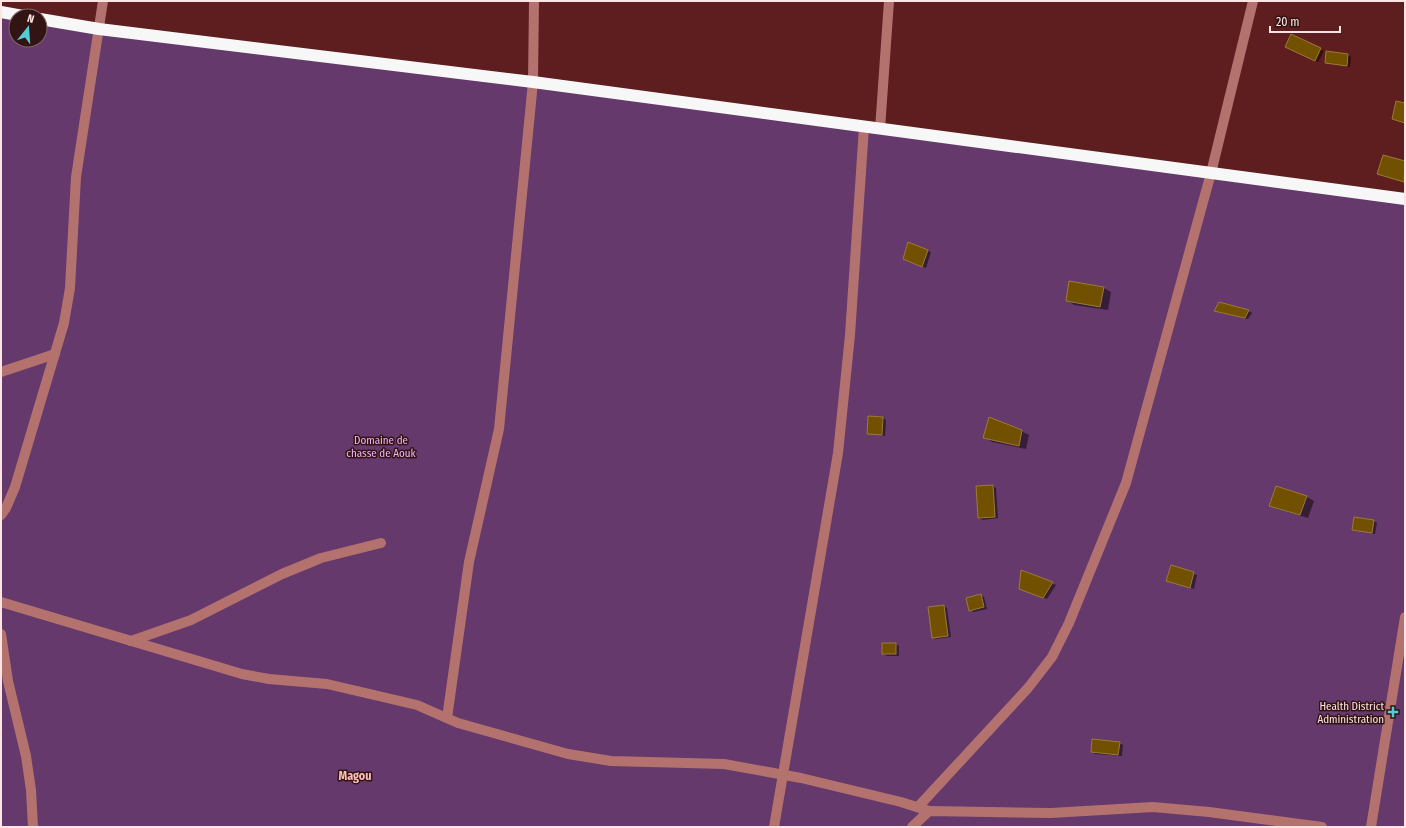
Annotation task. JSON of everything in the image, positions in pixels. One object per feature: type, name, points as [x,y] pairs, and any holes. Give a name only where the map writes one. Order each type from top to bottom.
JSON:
[{"type":"highway","points":[[48,20],[99,29],[533,82],[1405,199]]},
{"type":"street","points":[[1,515],[6,508],[15,487],[64,323],[70,288],[76,177],[103,1]]},
{"type":"street","points":[[447,718],[469,562],[499,429],[533,82],[534,1]]},
{"type":"street","points":[[880,129],[889,1]]},
{"type":"street","points":[[918,807],[1028,688],[1052,657],[1069,623],[1126,483],[1211,173],[1253,1]]},
{"type":"street","points":[[774,827],[838,452],[850,335],[864,127]]},
{"type":"street","points":[[1,372],[54,354]]},
{"type":"street","points":[[131,641],[191,620],[282,574],[321,558],[381,542]]},
{"type":"street","points":[[1,602],[242,674],[269,679],[327,684],[417,705],[447,718],[568,754],[611,760],[724,764],[782,775],[918,807],[929,811],[1052,813],[1153,807],[1208,812],[1322,827]]},
{"type":"street","points":[[1371,827],[1405,617]]},
{"type":"street","points":[[1,634],[8,680],[26,756],[31,790],[32,827]]},
{"type":"street","points":[[912,827],[929,811]]},
{"type":"green space","name":"Domaine de chasse de Aouk","points":[[1,12],[8,14],[8,48],[48,48],[48,20],[1405,199],[1405,827],[1,827]]},
{"type":"building","points":[[1291,34],[1321,48],[1315,61],[1285,47]]},
{"type":"building","points":[[1326,51],[1348,54],[1347,66],[1325,63]]},
{"type":"building","points":[[1396,101],[1405,103],[1405,123],[1392,119]]},
{"type":"building","points":[[1383,155],[1405,161],[1404,182],[1377,174]]},
{"type":"building","points":[[908,242],[928,250],[922,267],[903,259]]},
{"type":"building","points":[[1069,281],[1104,287],[1100,307],[1066,301]]},
{"type":"building","points":[[1219,302],[1249,310],[1245,318],[1214,311]]},
{"type":"building","points":[[868,416],[883,417],[882,435],[867,434]]},
{"type":"building","points":[[989,417],[1022,430],[1019,446],[983,438]]},
{"type":"building","points":[[993,485],[995,517],[978,518],[976,486]]},
{"type":"building","points":[[1276,486],[1307,496],[1300,515],[1269,506]]},
{"type":"building","points":[[1354,517],[1374,520],[1372,533],[1352,530]]},
{"type":"building","points":[[1171,565],[1194,572],[1190,588],[1166,581]]},
{"type":"building","points":[[1021,570],[1053,582],[1043,598],[1019,589]]},
{"type":"building","points":[[981,594],[984,607],[969,611],[966,598]]},
{"type":"building","points":[[944,605],[948,636],[932,638],[928,607]]},
{"type":"building","points":[[882,643],[896,643],[896,654],[882,654]]},
{"type":"building","points":[[1092,739],[1120,742],[1118,755],[1091,752]]},
{"type":"place","name":"Health District Administration","points":[[1393,712]]},
{"type":"district","name":"Magou","points":[[355,776]]}]
